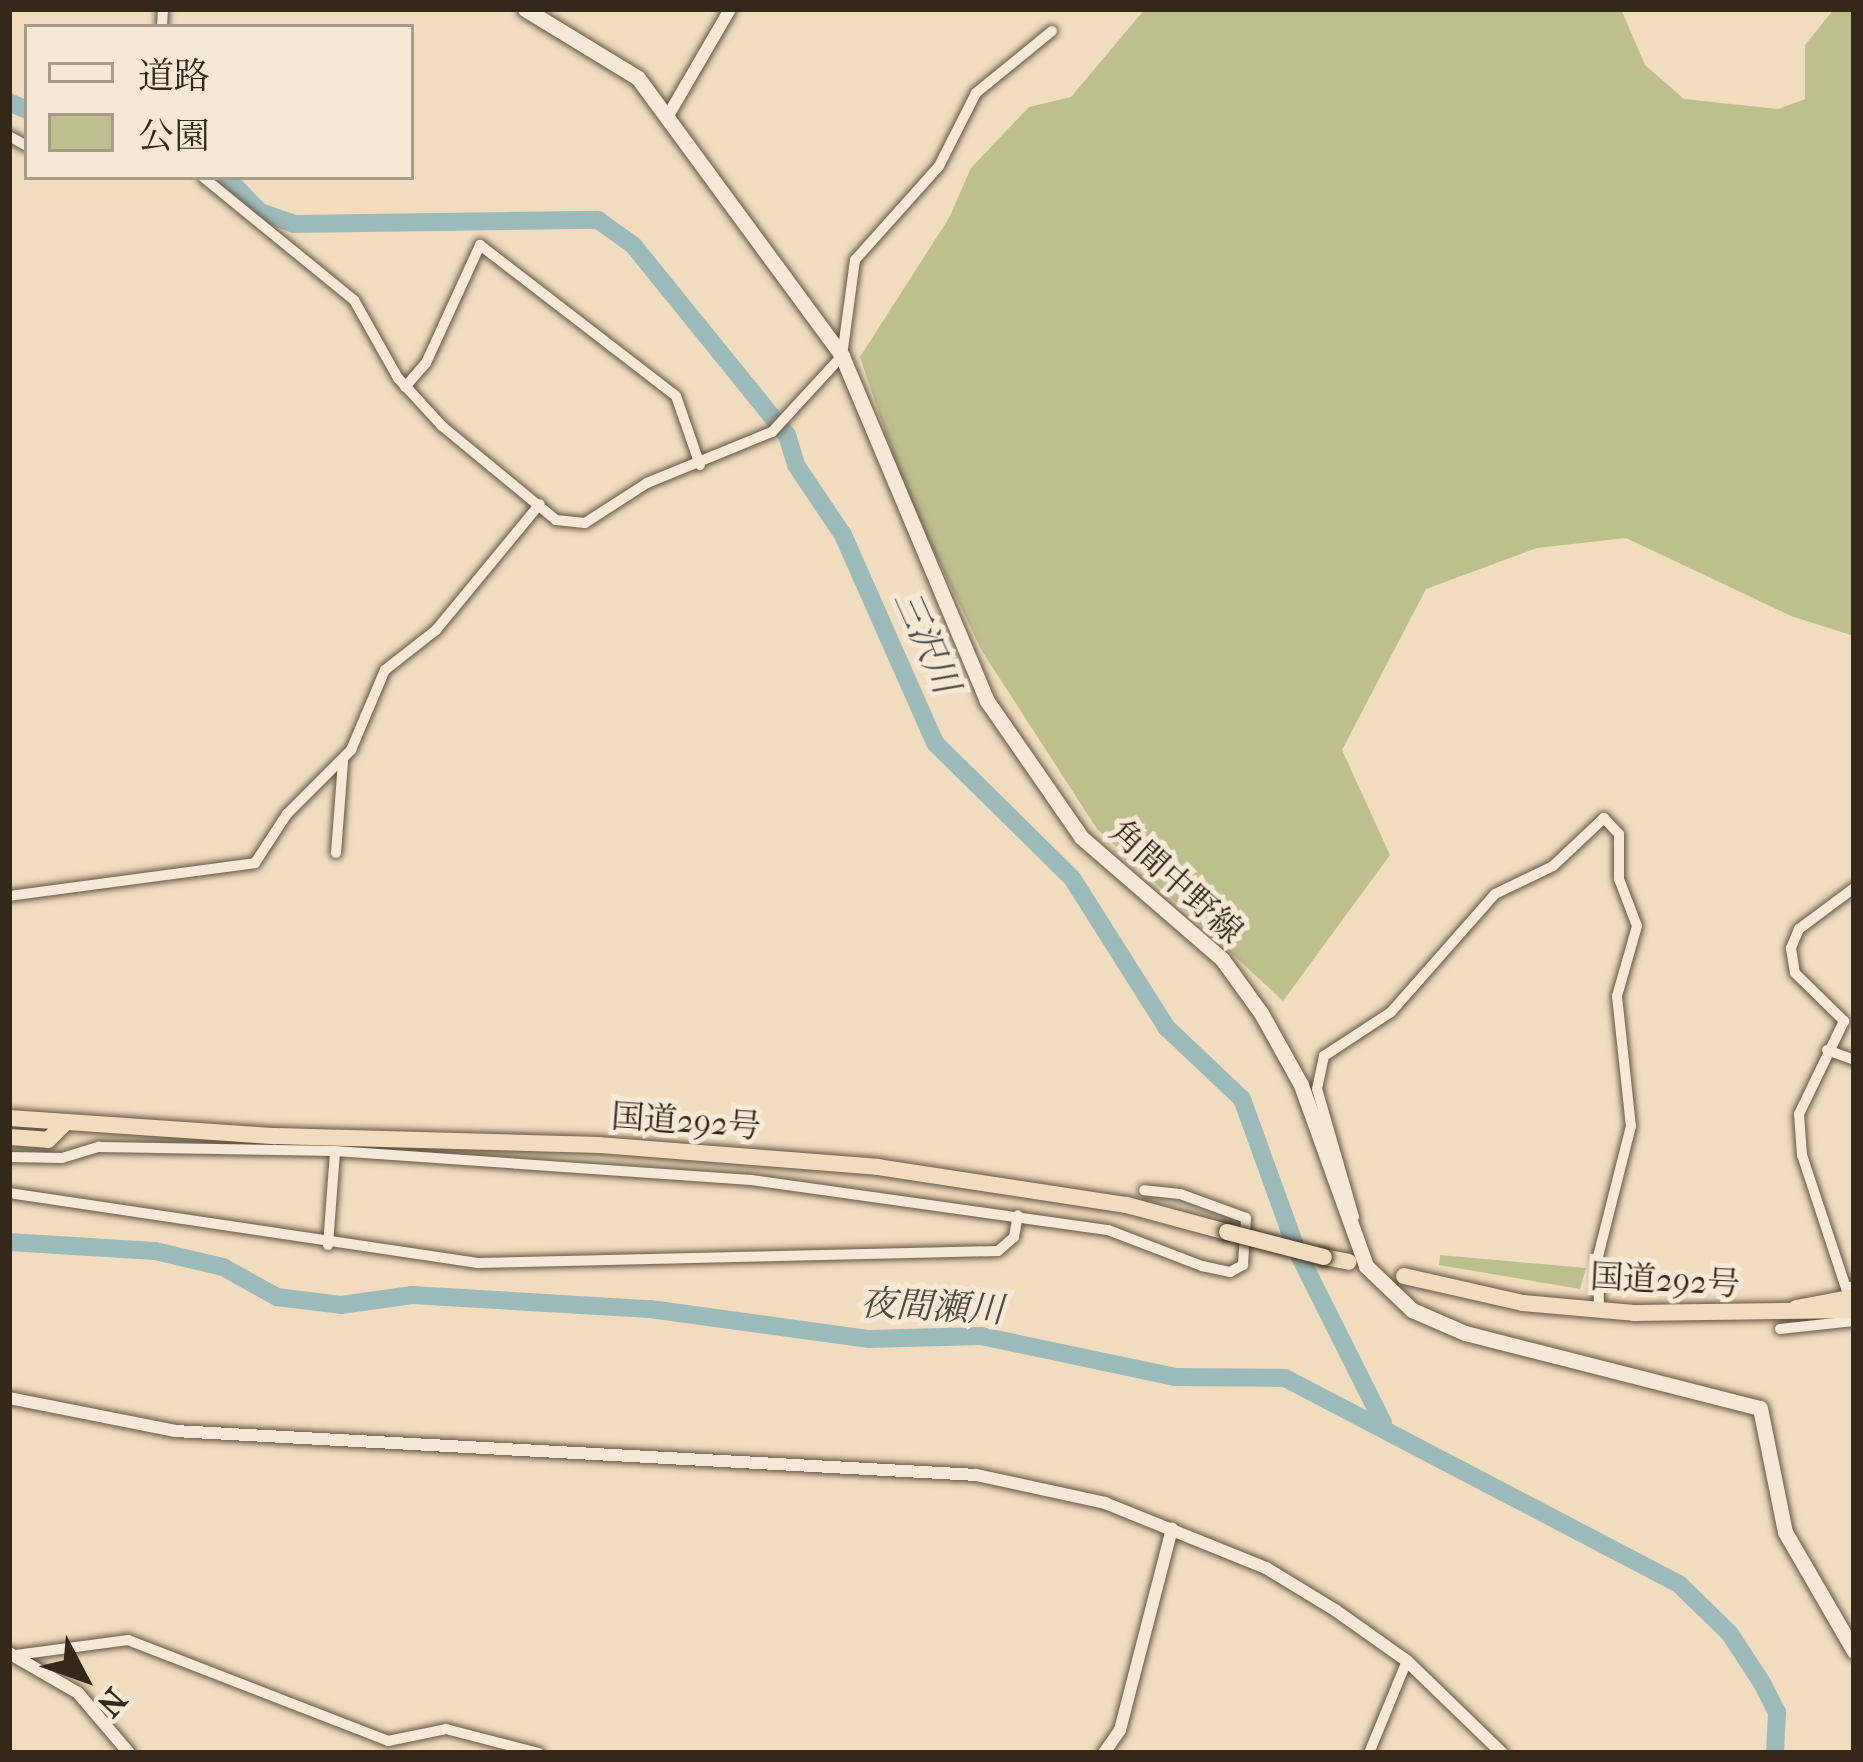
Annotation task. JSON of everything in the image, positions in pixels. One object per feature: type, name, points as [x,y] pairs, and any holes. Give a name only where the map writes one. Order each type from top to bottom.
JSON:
[{"type":"highway","name":"国道292号","points":[[9,1118],[599,1145],[878,1167],[1127,1205],[1349,1262]]},
{"type":"highway","points":[[9,1137],[48,1140],[66,1122]]},
{"type":"highway","name":"国道292号","points":[[1404,1276],[1523,1304],[1754,1316],[1854,1310]]},
{"type":"highway","points":[[1754,1316],[1854,1298]]},
{"type":"main road","name":"角間中野線","points":[[525,9],[638,78],[669,114],[842,356],[987,701],[1081,837],[1222,959],[1261,1012],[1301,1085],[1353,1243],[1412,1310],[1465,1333],[1760,1408],[1785,1532],[1854,1651]]},
{"type":"street","points":[[669,114],[730,9]]},
{"type":"street","points":[[206,180],[354,300],[405,387],[556,520],[585,523],[647,483],[766,437],[842,356],[855,260],[939,166],[976,93],[1052,31]]},
{"type":"street","points":[[405,387],[426,362],[480,245],[676,397],[700,465]]},
{"type":"street","points":[[336,853],[343,760],[385,670],[436,630],[540,504]]},
{"type":"street","points":[[9,896],[255,863],[287,814],[343,760]]},
{"type":"street","points":[[1353,1243],[1351,1196],[1316,1070],[1391,1012],[1495,894],[1553,866],[1604,818],[1619,834],[1619,879],[1637,926],[1617,997],[1631,1126],[1598,1256],[1599,1309]]},
{"type":"street","points":[[1854,888],[1799,929],[1791,948],[1795,973],[1844,1021],[1798,1114],[1802,1155],[1846,1288],[1854,1286]]},
{"type":"street","points":[[1827,1050],[1854,1060]]},
{"type":"street","points":[[9,1157],[62,1158],[99,1147],[335,1151],[751,1180],[1108,1230],[1202,1266],[1230,1272],[1243,1265],[1246,1219],[1180,1193],[1144,1190]]},
{"type":"street","points":[[328,1245],[335,1151]]},
{"type":"street","points":[[9,1193],[328,1245],[478,1263],[998,1251],[1014,1237],[1018,1215]]},
{"type":"street","points":[[1780,1329],[1854,1322]]},
{"type":"street","points":[[9,1398],[175,1431],[976,1475],[1105,1503],[1265,1568],[1407,1661],[1502,1753]]},
{"type":"street","points":[[1104,1753],[1120,1730],[1172,1528]]},
{"type":"street","points":[[12,1654],[128,1640],[388,1742],[446,1729],[539,1753]]},
{"type":"street","points":[[12,1654],[78,1694],[129,1753]]},
{"type":"street","points":[[1370,1753],[1407,1661]]},
{"type":"green space","points":[[1145,9],[1621,9],[1645,65],[1684,99],[1778,109],[1805,99],[1805,45],[1834,9],[1854,9],[1854,636],[1791,616],[1626,538],[1537,548],[1426,589],[1342,750],[1390,855],[1283,1001],[1097,829],[982,651],[906,493],[860,357],[949,218],[971,168],[1029,107],[1071,97]]},
{"type":"green space","points":[[1440,1255],[1586,1268],[1580,1289],[1439,1265]]},
{"type":"waterway","name":"三沢川","points":[[9,102],[24,109]]},
{"type":"waterway","name":"三沢川","points":[[229,180],[260,212],[294,224],[598,220],[633,245],[787,435],[796,465],[843,535],[935,743],[1072,878],[1167,1028],[1242,1099],[1297,1251],[1383,1423]]},
{"type":"waterway","name":"夜間瀬川","points":[[9,1242],[155,1251],[223,1267],[277,1297],[341,1305],[412,1295],[650,1309],[868,1339],[981,1336],[1175,1377],[1285,1378],[1679,1584],[1730,1634],[1762,1683],[1777,1712],[1775,1753]]}]
